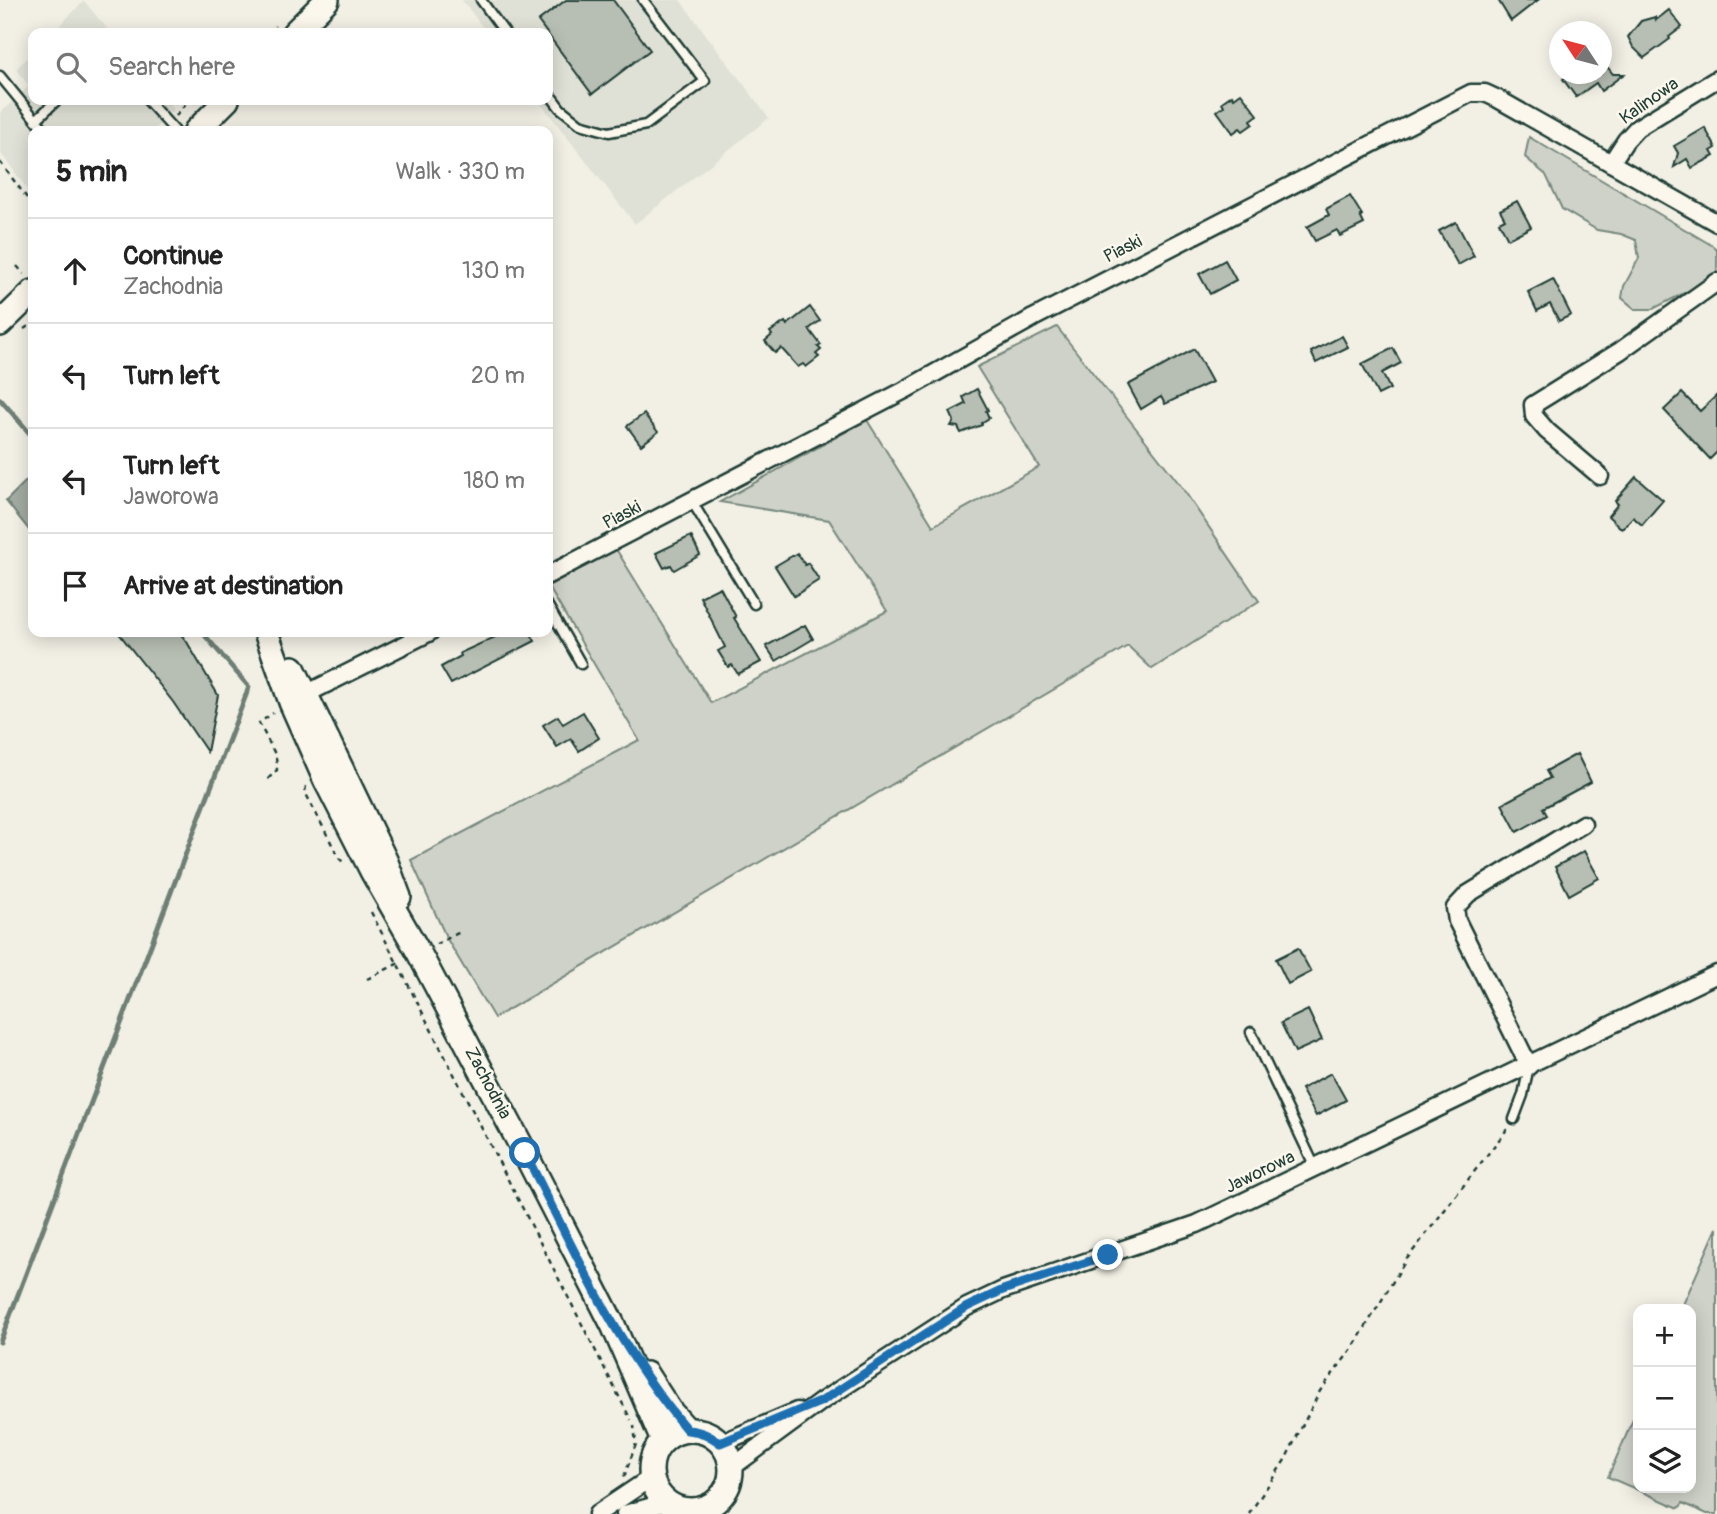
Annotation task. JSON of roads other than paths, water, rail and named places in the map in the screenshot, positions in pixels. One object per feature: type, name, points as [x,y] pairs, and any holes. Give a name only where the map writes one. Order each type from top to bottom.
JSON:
[{"type":"main road","points":[[299,28],[327,0]]},
{"type":"main road","points":[[201,126],[222,105]]},
{"type":"main road","name":"Zachodnia","points":[[269,637],[298,698],[386,862],[419,953],[613,1325],[663,1441]]},
{"type":"main road","name":"Zachodnia","points":[[281,637],[298,698]]},
{"type":"main road","name":"Zachodnia","points":[[613,1325],[670,1411],[687,1430]]},
{"type":"main road","points":[[687,1430],[711,1436],[728,1455],[731,1468],[722,1506],[693,1512],[680,1509],[667,1502],[655,1488],[651,1464],[655,1452],[663,1441],[687,1430]]},
{"type":"street","name":"Kalinowa","points":[[1611,163],[1637,128],[1717,79]]},
{"type":"street","name":"Piaski","points":[[553,572],[905,390],[1033,318],[1471,93],[1485,93],[1498,99],[1717,223]]},
{"type":"street","points":[[1600,476],[1547,431],[1534,416],[1533,405],[1620,351],[1717,282]]},
{"type":"street","points":[[298,698],[420,637]]},
{"type":"street","points":[[1529,1066],[1457,921],[1455,908],[1468,894],[1583,824]]},
{"type":"street","name":"Jaworowa","points":[[731,1468],[822,1401],[979,1302],[1003,1290],[1197,1224],[1717,974]]},
{"type":"street","name":"Jaworowa","points":[[720,1443],[822,1401]]},
{"type":"street","points":[[597,1514],[652,1478]]},
{"type":"street","points":[[625,1514],[667,1502]]},
{"type":"lane","points":[[481,0],[501,28]]},
{"type":"lane","points":[[553,99],[559,108],[580,124],[609,132],[646,125],[705,81],[643,0]]},
{"type":"lane","points":[[0,76],[41,126]]},
{"type":"lane","points":[[36,120],[52,105]]},
{"type":"lane","points":[[151,105],[170,126]]},
{"type":"lane","points":[[691,500],[754,604]]},
{"type":"lane","points":[[553,615],[582,664]]},
{"type":"lane","points":[[1251,1032],[1315,1167]]},
{"type":"lane","points":[[1514,1119],[1523,1096],[1529,1066]]},
{"type":"waterway","points":[[0,399],[28,431]]},
{"type":"waterway","points":[[0,1342],[249,687],[206,637]]}]
